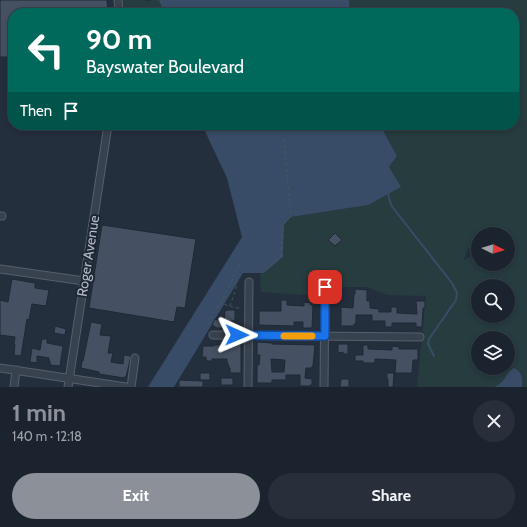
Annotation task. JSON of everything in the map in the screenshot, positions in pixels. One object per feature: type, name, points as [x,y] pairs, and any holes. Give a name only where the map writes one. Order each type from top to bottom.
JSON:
[{"type":"street","name":"Roger Avenue","points":[[68,387],[107,130]]},
{"type":"street","points":[[0,269],[84,281]]},
{"type":"street","points":[[248,387],[249,282]]},
{"type":"street","points":[[324,387],[325,287]]},
{"type":"street","points":[[213,335],[420,337]]},
{"type":"street","points":[[131,387],[135,358]]},
{"type":"street","points":[[0,368],[126,387]]},
{"type":"street","points":[[14,387],[16,370]]},
{"type":"path","points":[[284,139],[291,216],[284,223]]},
{"type":"path","points":[[266,269],[281,257],[283,225]]},
{"type":"path","points":[[208,324],[240,265],[236,263]]},
{"type":"path","points":[[230,306],[237,282]]},
{"type":"path","points":[[224,295],[225,296],[222,303],[235,308],[249,308]]},
{"type":"green space","points":[[122,0],[145,0],[145,2],[159,0],[162,8],[123,8]]},
{"type":"green space","points":[[349,0],[527,0],[527,387],[417,387],[426,296],[387,295],[366,287],[318,287],[317,296],[261,292],[260,273],[264,273],[283,257],[284,225],[291,217],[368,205],[389,167],[397,156],[383,130],[519,130],[519,8],[350,8]]},
{"type":"water","points":[[159,0],[349,0],[350,8],[162,8]]},
{"type":"water","points":[[204,130],[383,130],[397,156],[389,167],[401,187],[368,205],[291,217],[284,225],[283,257],[264,273],[243,273],[174,387],[148,387],[242,237],[227,178]]},
{"type":"water","points":[[515,369],[521,376],[522,387],[495,387],[507,375],[515,375]]},
{"type":"building","points":[[0,0],[107,0],[108,8],[8,8],[8,57],[0,57]]},
{"type":"building","points":[[102,225],[196,239],[185,308],[177,307],[174,322],[89,308]]},
{"type":"building","points":[[335,233],[342,240],[335,246],[328,240]]},
{"type":"building","points":[[12,279],[35,283],[35,288],[49,290],[46,306],[32,304],[29,320],[27,319],[21,356],[14,355],[15,337],[0,335],[0,300],[8,302]]},
{"type":"building","points":[[355,289],[367,290],[367,301],[370,301],[370,308],[379,309],[379,312],[391,312],[391,307],[397,307],[397,313],[417,314],[416,301],[425,301],[422,327],[416,327],[416,323],[392,323],[392,327],[385,327],[385,321],[372,321],[372,315],[356,315],[356,324],[354,324],[354,326],[341,326],[341,307],[353,308]]},
{"type":"building","points":[[281,300],[287,300],[287,305],[304,306],[304,302],[311,303],[311,305],[313,305],[312,328],[303,328],[303,322],[294,322],[294,326],[259,325],[259,311],[281,311]]},
{"type":"building","points":[[235,310],[235,321],[231,321],[230,327],[232,328],[217,328],[212,325],[215,319],[224,323],[225,311]]},
{"type":"building","points":[[91,322],[102,324],[100,335],[111,336],[108,353],[113,353],[111,362],[123,364],[124,355],[131,356],[126,377],[124,378],[99,374],[99,372],[81,368]]},
{"type":"building","points":[[55,326],[66,329],[65,335],[54,333]]},
{"type":"building","points":[[42,339],[47,339],[47,343],[63,346],[60,366],[50,365],[49,358],[37,356],[37,363],[30,362],[32,348],[40,350]]},
{"type":"building","points":[[233,342],[241,342],[241,373],[230,373],[227,359],[212,359],[212,361],[206,361],[206,357],[202,357],[203,346],[233,345]]},
{"type":"building","points":[[257,342],[272,344],[315,345],[313,366],[312,368],[306,368],[305,378],[312,379],[312,385],[300,386],[300,375],[286,375],[286,380],[272,380],[272,383],[257,383],[257,365],[259,365],[260,355],[257,355]],"holes":[[[271,359],[285,360],[284,372],[272,372]]]},
{"type":"building","points":[[338,344],[348,344],[348,354],[343,354],[343,352],[338,353]]},
{"type":"building","points":[[363,345],[368,345],[368,349],[392,350],[392,346],[399,347],[399,349],[418,349],[418,360],[413,360],[412,373],[395,373],[396,360],[375,359],[375,363],[355,361],[355,355],[363,355]]},
{"type":"building","points":[[200,373],[210,373],[210,380],[200,380]]},
{"type":"building","points":[[387,373],[394,373],[393,387],[388,387]]},
{"type":"building","points":[[221,378],[233,378],[233,385],[221,385]]},
{"type":"building","points":[[341,379],[349,379],[349,387],[340,387]]},
{"type":"building","points":[[179,380],[203,381],[203,387],[179,387]]},
{"type":"waterway","points":[[388,194],[391,205],[452,283],[457,293],[456,300],[429,339],[428,344],[434,356]]},
{"type":"slow traffic","points":[[284,336],[312,336]]},
{"type":"route","points":[[237,335],[325,336],[325,287]]}]
